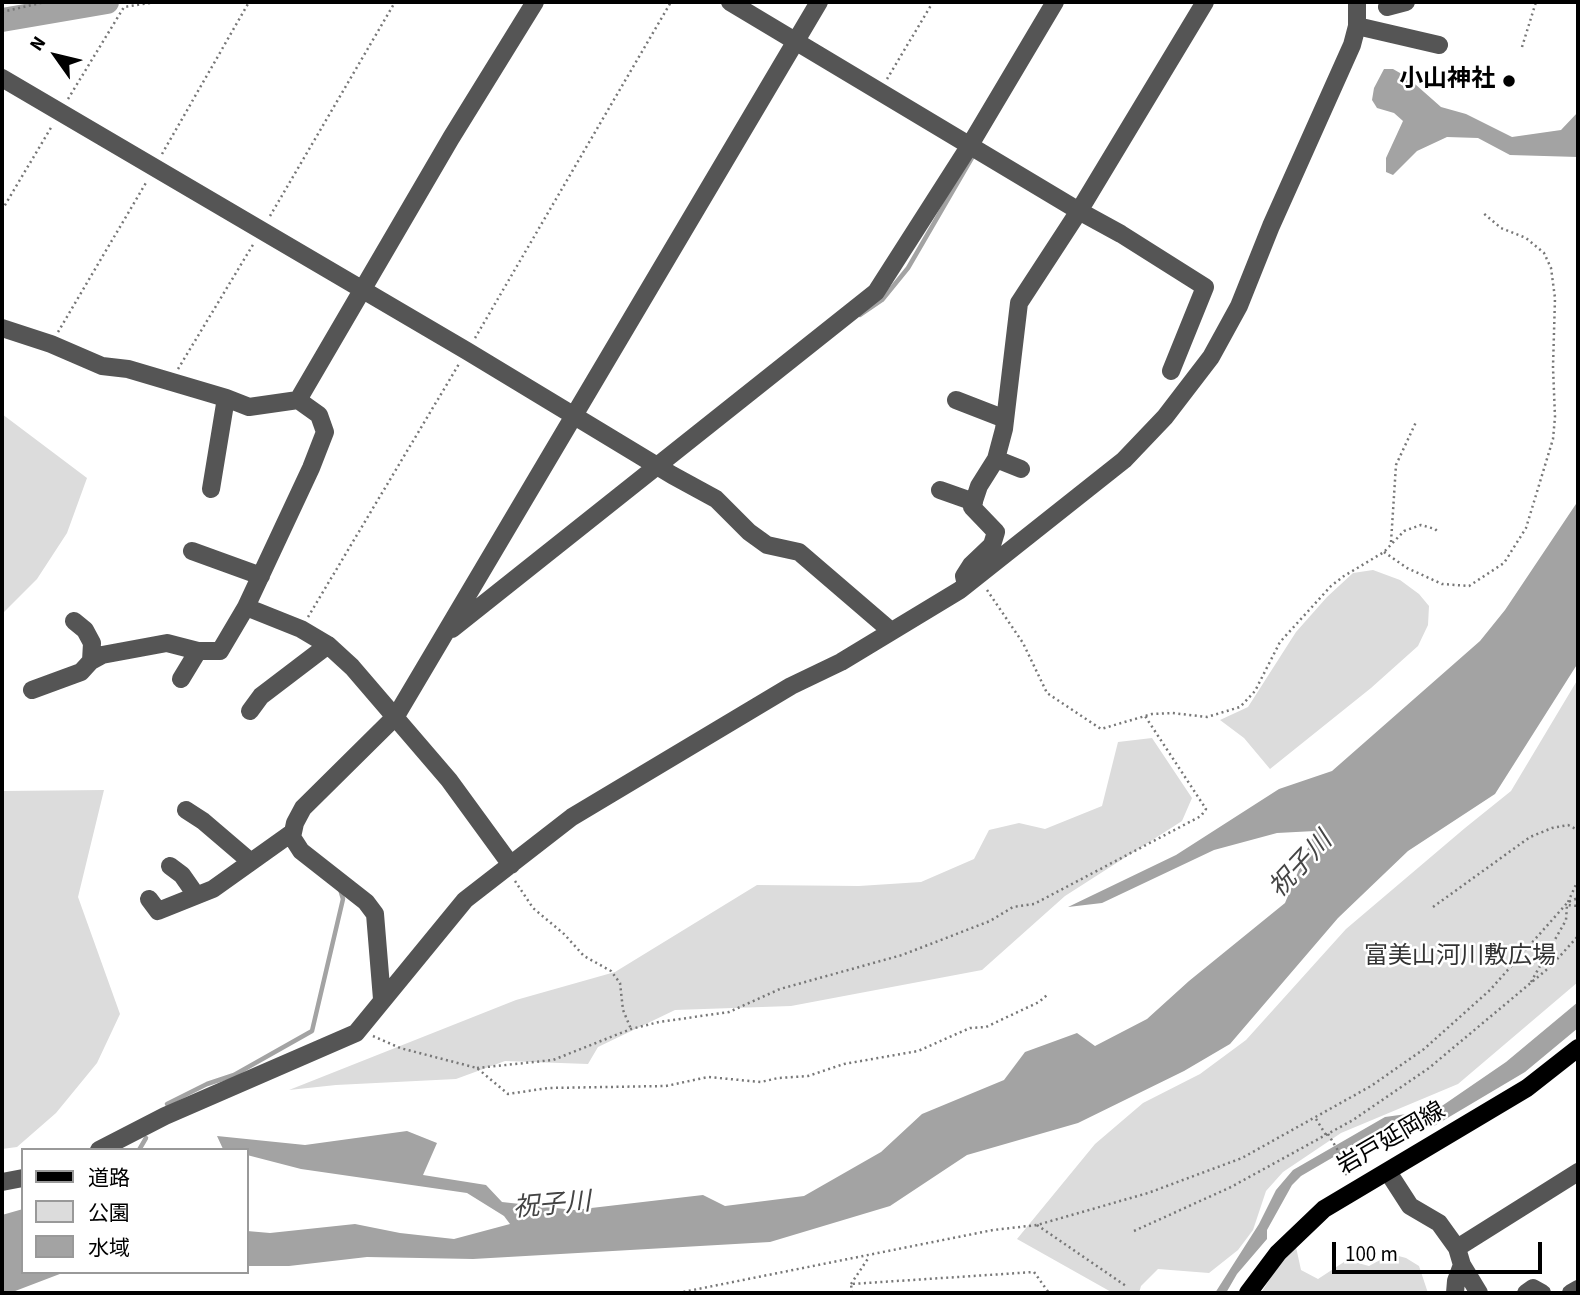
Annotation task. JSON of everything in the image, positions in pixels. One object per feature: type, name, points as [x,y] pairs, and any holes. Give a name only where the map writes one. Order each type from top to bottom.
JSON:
[{"type":"main road","name":"岩戸延岡線","points":[[1248,1293],[1278,1253],[1312,1219],[1340,1199],[1527,1088],[1578,1053]]},
{"type":"street","points":[[298,400],[535,2]]},
{"type":"street","points":[[730,2],[1121,234],[1205,287],[1171,371]]},
{"type":"street","points":[[382,999],[376,914],[366,902],[301,851],[292,837],[295,823],[303,808],[396,716],[819,2]]},
{"type":"street","points":[[445,634],[876,292],[970,145],[1055,2]]},
{"type":"street","points":[[972,580],[964,576],[971,565],[992,545],[996,532],[972,508],[979,486],[996,459],[1005,419],[1019,303],[1079,211],[1205,2]]},
{"type":"street","points":[[103,1148],[165,1116],[305,1057],[356,1032],[465,900],[572,817],[791,686],[841,662],[972,580],[1124,460],[1166,417],[1211,357],[1239,306],[1271,226],[1352,45],[1357,26],[1357,2]]},
{"type":"street","points":[[1387,7],[1406,2]]},
{"type":"street","points":[[1357,26],[1439,45]]},
{"type":"street","points":[[2,78],[716,499],[766,545],[799,552],[891,631]]},
{"type":"street","points":[[2,328],[51,344],[102,366],[128,369],[249,407],[298,400],[319,415],[325,432],[261,576],[220,651],[198,651],[167,643],[102,655],[91,660],[81,672],[32,690]]},
{"type":"street","points":[[211,489],[226,398]]},
{"type":"street","points":[[956,400],[1005,419]]},
{"type":"street","points":[[996,459],[1021,469]]},
{"type":"street","points":[[940,490],[974,502]]},
{"type":"street","points":[[192,551],[261,576]]},
{"type":"street","points":[[246,607],[301,629],[328,645],[352,667],[449,780],[509,867]]},
{"type":"street","points":[[74,621],[85,630],[92,643],[91,660]]},
{"type":"street","points":[[250,711],[261,696],[328,645]]},
{"type":"street","points":[[181,679],[198,651]]},
{"type":"street","points":[[186,810],[251,862]]},
{"type":"street","points":[[149,899],[158,911],[213,889],[293,832]]},
{"type":"street","points":[[170,866],[182,874],[196,895]]},
{"type":"street","points":[[1388,1172],[1410,1206],[1438,1223],[1479,1293]]},
{"type":"street","points":[[1455,1293],[1460,1257],[1578,1172]]},
{"type":"street","points":[[2,1182],[21,1178]]},
{"type":"street","points":[[1526,1293],[1533,1288],[1542,1293]]},
{"type":"street","points":[[1572,1293],[1578,1289]]},
{"type":"path","points":[[2,12],[45,2]]},
{"type":"path","points":[[2,210],[124,6],[156,2]]},
{"type":"path","points":[[51,344],[249,2]]},
{"type":"path","points":[[171,381],[395,2]]},
{"type":"path","points":[[301,629],[671,2]]},
{"type":"path","points":[[880,91],[933,2]]},
{"type":"path","points":[[1522,47],[1536,2]]},
{"type":"path","points":[[1384,552],[1407,568],[1442,584],[1469,586],[1504,563],[1526,528],[1553,439],[1555,298],[1551,268],[1544,253],[1526,238],[1501,228],[1482,212]]},
{"type":"path","points":[[1391,542],[1396,465],[1416,422]]},
{"type":"path","points":[[972,580],[1023,643],[1047,693],[1101,729],[1145,716],[1172,713],[1207,717],[1240,708],[1255,691],[1280,642],[1331,586],[1384,552],[1404,531],[1421,525],[1439,533]]},
{"type":"path","points":[[356,1032],[421,1054],[477,1068],[553,1060],[631,1029],[659,1022],[729,1012],[780,989],[902,954],[990,921],[1013,906],[1034,904],[1201,816],[1206,809],[1145,716]]},
{"type":"path","points":[[1433,907],[1530,837],[1567,825],[1578,830]]},
{"type":"path","points":[[509,867],[541,916],[564,934],[584,957],[611,971],[620,983],[623,1010],[631,1029]]},
{"type":"path","points":[[1530,983],[1566,920],[1568,903],[1578,880]]},
{"type":"path","points":[[678,1293],[993,1230],[1037,1225],[1125,1200],[1232,1162],[1371,1086],[1424,1049],[1490,990],[1568,903],[1578,898]]},
{"type":"path","points":[[1568,903],[1578,906]]},
{"type":"path","points":[[1134,1231],[1231,1187],[1353,1120],[1429,1068],[1551,966],[1578,936]]},
{"type":"path","points":[[477,1068],[508,1094],[548,1088],[666,1086],[708,1077],[761,1082],[808,1076],[844,1064],[918,1051],[970,1028],[986,1027],[1039,1002],[1047,995]]},
{"type":"path","points":[[1316,1118],[1345,1162],[1346,1174]]},
{"type":"path","points":[[1037,1225],[1126,1286]]},
{"type":"path","points":[[852,1293],[851,1284],[870,1256]]},
{"type":"path","points":[[851,1284],[1034,1272],[1049,1293]]},
{"type":"green space","points":[[2,414],[87,478],[67,533],[37,579],[2,614]]},
{"type":"green space","points":[[1373,570],[1400,580],[1419,594],[1429,606],[1428,625],[1418,646],[1371,688],[1270,769],[1244,738],[1220,720],[1248,707],[1296,632],[1327,597],[1353,573]]},
{"type":"green space","name":"富美山河川敷広場","points":[[1578,679],[1578,982],[1458,1084],[1341,1133],[1283,1172],[1266,1191],[1253,1230],[1238,1250],[1209,1273],[1158,1269],[1141,1286],[1139,1293],[1113,1293],[1017,1239],[1095,1144],[1143,1103],[1200,1074],[1246,1040],[1346,929],[1511,791]]},
{"type":"green space","points":[[1152,738],[1192,798],[1182,821],[1065,896],[982,970],[791,1006],[675,1010],[598,1047],[588,1064],[505,1061],[456,1079],[289,1090],[516,1000],[615,972],[757,885],[859,886],[921,882],[974,859],[989,830],[1019,823],[1045,829],[1102,806],[1118,742]]},
{"type":"green space","points":[[104,790],[78,897],[120,1014],[97,1063],[56,1113],[17,1147],[2,1149],[2,791]]},
{"type":"green space","points":[[1296,1247],[1301,1270],[1318,1279],[1347,1260],[1369,1266],[1391,1254],[1406,1258],[1419,1266],[1428,1293],[1261,1293],[1279,1264]]},
{"type":"water","points":[[1384,69],[1393,69],[1407,77],[1441,107],[1466,114],[1512,137],[1561,130],[1578,112],[1578,157],[1510,155],[1478,138],[1447,137],[1417,151],[1393,175],[1386,172],[1386,158],[1403,121],[1394,113],[1377,108],[1372,100],[1374,88]]},
{"type":"water","name":"祝子川","points":[[1578,501],[1578,663],[1495,794],[1408,851],[1338,918],[1230,1044],[1184,1071],[1078,1123],[967,1155],[890,1206],[770,1242],[473,1259],[367,1257],[289,1266],[248,1266],[248,1231],[270,1233],[355,1224],[400,1233],[454,1239],[510,1224],[504,1216],[467,1193],[301,1169],[248,1155],[248,1148],[223,1148],[217,1136],[305,1145],[407,1131],[437,1143],[423,1175],[486,1185],[502,1202],[574,1210],[703,1195],[725,1206],[804,1196],[881,1152],[922,1114],[1004,1080],[1025,1052],[1077,1033],[1095,1046],[1147,1019],[1285,903],[1315,831],[1277,833],[1214,850],[1102,903],[1068,907],[1176,855],[1279,789],[1332,771],[1480,641],[1505,610]]},
{"type":"water","points":[[1578,1002],[1578,1028],[1525,1072],[1434,1126],[1390,1124],[1301,1176],[1292,1185],[1267,1230],[1267,1239],[1237,1274],[1226,1293],[1215,1293],[1259,1224],[1276,1190],[1293,1170],[1385,1117],[1436,1110],[1506,1062]]},
{"type":"water","points":[[21,1210],[21,1274],[60,1274],[10,1293],[2,1293],[2,1215]]},
{"type":"waterway","points":[[2,20],[107,2]]},
{"type":"waterway","points":[[860,315],[882,300],[908,268],[973,156]]},
{"type":"waterway","points":[[167,1104],[207,1084],[234,1075],[312,1031],[343,899],[340,889]]},
{"type":"waterway","points":[[140,1148],[146,1138]]},
{"type":"place","name":"小山神社","points":[[1509,81]]}]
